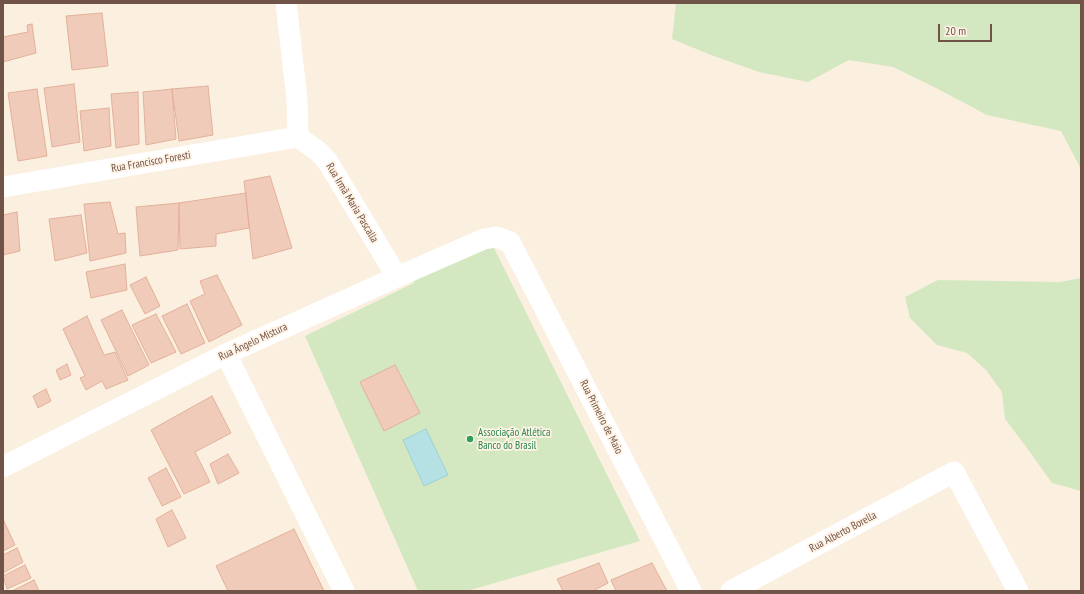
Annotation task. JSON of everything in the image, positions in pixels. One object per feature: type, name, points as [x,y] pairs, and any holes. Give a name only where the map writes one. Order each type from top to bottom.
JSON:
[{"type":"street","points":[[286,3],[297,99],[298,137]]},
{"type":"street","name":"Rua Francisco Foresti","points":[[3,187],[298,137]]},
{"type":"street","name":"Rua Irmã Maria Pascalla","points":[[298,137],[319,152],[328,162],[397,277]]},
{"type":"street","name":"Rua Ângelo Mistura","points":[[3,467],[226,354],[397,277],[484,239],[496,237],[510,242]]},
{"type":"street","name":"Rua Primeiro de Maio","points":[[510,242],[691,591]]},
{"type":"street","points":[[226,354],[344,591]]},
{"type":"street","name":"Rua Alberto Borella","points":[[731,591],[954,472],[1018,591]]},
{"type":"green space","points":[[676,3],[1081,3],[1081,169],[1061,131],[987,115],[893,67],[849,60],[808,82],[759,72],[711,55],[672,39]]},
{"type":"green space","name":"Associação Atlética Banco do Brasil","points":[[492,244],[640,541],[467,591],[418,591],[305,336],[414,283],[412,278]]},
{"type":"green space","points":[[1081,278],[1081,491],[1052,483],[1005,419],[1002,392],[986,370],[967,353],[937,345],[910,318],[905,297],[938,280],[1060,282]]},
{"type":"water","points":[[426,429],[448,475],[424,486],[403,440]]},
{"type":"building","points":[[102,13],[108,66],[72,70],[66,16]]},
{"type":"building","points":[[32,24],[36,53],[3,62],[3,37],[28,32],[27,25]]},
{"type":"building","points":[[74,84],[80,142],[52,147],[44,88]]},
{"type":"building","points":[[208,86],[213,135],[179,141],[172,89]]},
{"type":"building","points":[[37,89],[47,156],[18,161],[8,93]]},
{"type":"building","points":[[172,89],[176,139],[146,145],[143,92]]},
{"type":"building","points":[[138,92],[139,144],[116,148],[111,94]]},
{"type":"building","points":[[109,108],[111,146],[84,151],[80,111]]},
{"type":"building","points":[[270,176],[292,248],[253,259],[244,181]]},
{"type":"building","points":[[246,193],[249,228],[216,234],[216,246],[180,249],[179,203]]},
{"type":"building","points":[[110,202],[118,234],[125,233],[126,253],[90,261],[84,204]]},
{"type":"building","points":[[179,203],[178,250],[140,256],[136,207]]},
{"type":"building","points":[[17,212],[20,251],[3,255],[3,215]]},
{"type":"building","points":[[81,215],[87,253],[55,261],[49,219]]},
{"type":"building","points":[[125,264],[127,290],[91,298],[86,272]]},
{"type":"building","points":[[217,275],[242,325],[209,342],[190,301],[205,294],[200,281]]},
{"type":"building","points":[[146,277],[160,306],[145,314],[130,285]]},
{"type":"building","points":[[187,304],[205,343],[181,354],[162,316]]},
{"type":"building","points":[[122,310],[149,365],[128,376],[101,320]]},
{"type":"building","points":[[156,314],[176,352],[151,363],[132,325]]},
{"type":"building","points":[[87,316],[104,355],[115,352],[128,380],[106,389],[102,381],[86,390],[80,378],[85,376],[63,329]]},
{"type":"building","points":[[67,364],[71,375],[60,380],[56,370]]},
{"type":"building","points":[[395,365],[420,413],[384,431],[360,382]]},
{"type":"building","points":[[46,389],[51,401],[38,408],[33,396]]},
{"type":"building","points":[[212,396],[231,433],[195,452],[210,482],[184,494],[151,430]]},
{"type":"building","points":[[228,454],[239,473],[218,484],[210,464]]},
{"type":"building","points":[[166,468],[181,497],[162,506],[148,478]]},
{"type":"building","points":[[172,510],[186,538],[168,547],[156,519]]},
{"type":"building","points":[[3,519],[15,545],[3,551]]},
{"type":"building","points":[[294,529],[324,591],[228,591],[216,566]]},
{"type":"building","points":[[17,548],[23,562],[3,573],[3,555]]},
{"type":"building","points":[[599,563],[608,583],[593,591],[563,591],[557,579]]},
{"type":"building","points":[[652,563],[667,591],[616,591],[611,580]]},
{"type":"building","points":[[25,565],[31,578],[7,589],[3,576]]},
{"type":"building","points":[[34,580],[39,591],[12,591]]},
{"type":"place","name":"Associação Atlética Banco do Brasil","points":[[470,439]]}]
